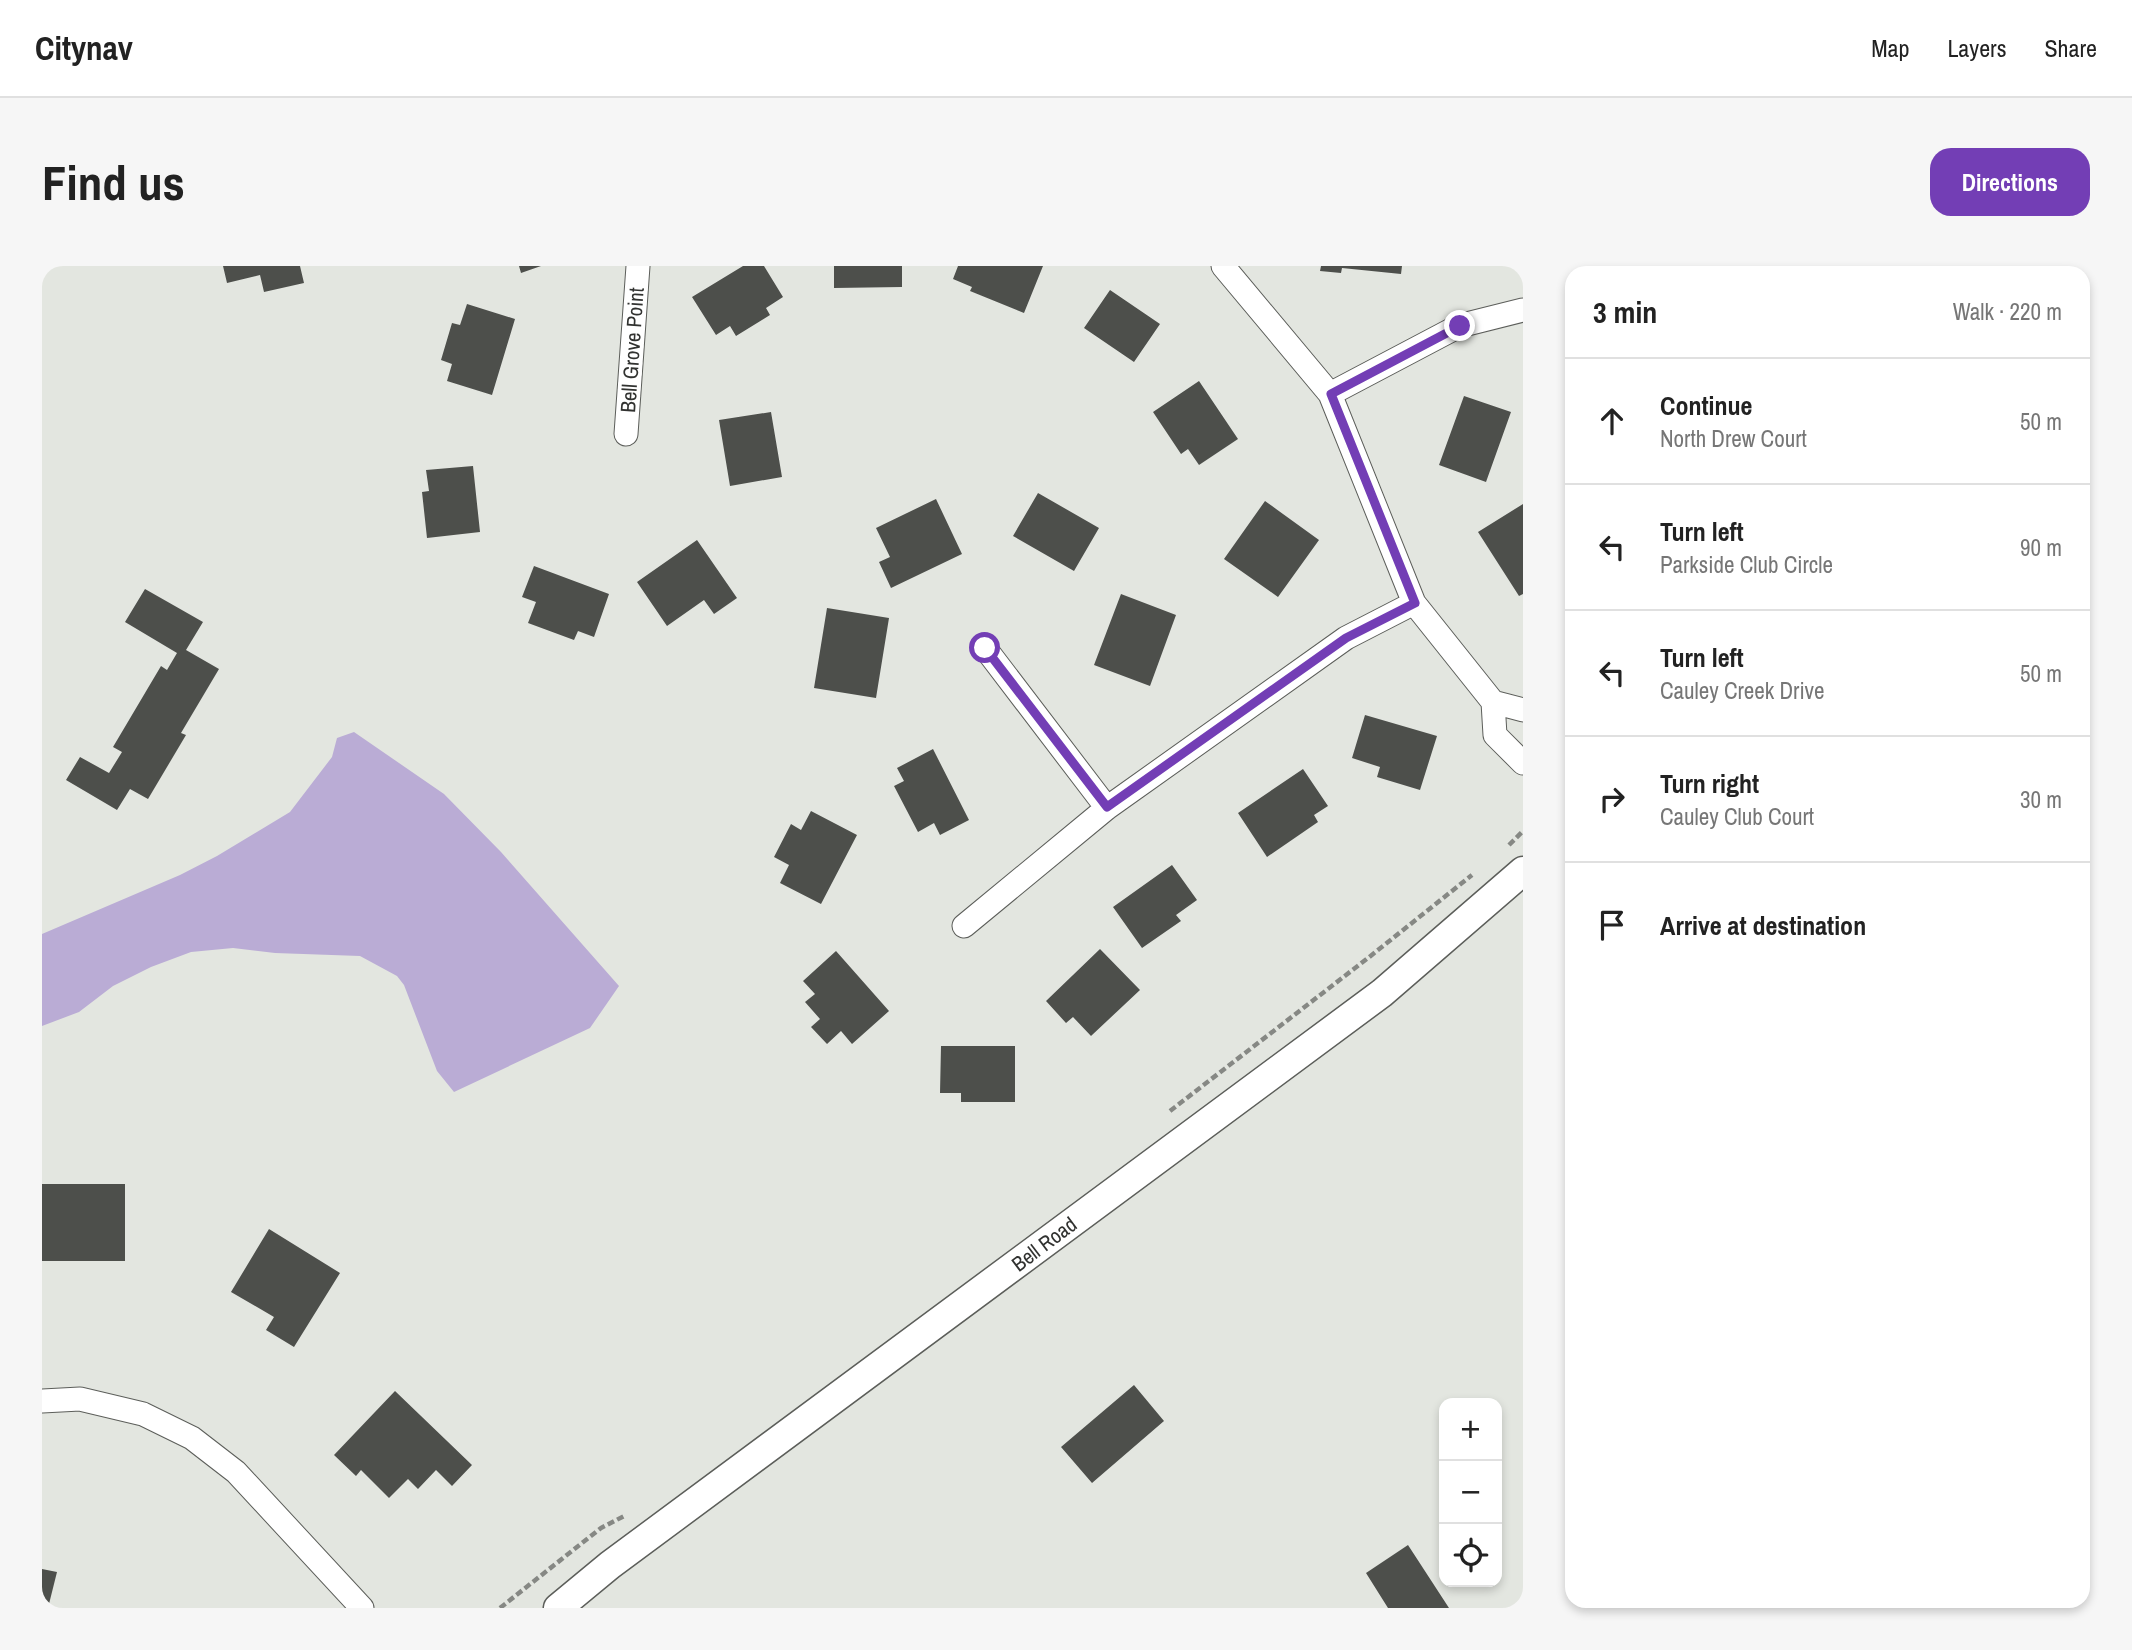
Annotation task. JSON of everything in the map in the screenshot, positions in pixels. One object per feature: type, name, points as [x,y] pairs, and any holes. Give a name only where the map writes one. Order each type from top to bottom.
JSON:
[{"type":"street","name":"Bell Grove Point","points":[[626,434],[638,266]]},
{"type":"street","points":[[1223,266],[1331,394],[1415,603],[1493,702],[1496,735],[1523,763]]},
{"type":"street","points":[[1331,394],[1460,326],[1523,310]]},
{"type":"street","points":[[964,926],[1107,807],[1346,638],[1415,603]]},
{"type":"street","points":[[985,648],[1107,807]]},
{"type":"street","points":[[1493,702],[1523,710]]},
{"type":"street","name":"Bell Road","points":[[558,1608],[610,1565],[1382,993],[1523,871]]},
{"type":"street","points":[[42,1401],[80,1399],[143,1414],[192,1438],[236,1472],[362,1608]]},
{"type":"shaded area","points":[[354,732],[444,794],[501,852],[619,986],[590,1028],[454,1092],[437,1071],[404,985],[397,976],[360,956],[275,953],[233,948],[191,952],[151,967],[113,986],[79,1012],[42,1026],[42,934],[180,875],[290,812],[332,757],[337,738]]},
{"type":"building","points":[[223,266],[300,266],[304,283],[264,292],[260,275],[227,283]]},
{"type":"building","points":[[519,266],[541,266],[521,273]]},
{"type":"building","points":[[743,266],[764,266],[783,297],[766,308],[770,315],[736,336],[730,326],[716,335],[692,297]]},
{"type":"building","points":[[834,266],[902,266],[902,287],[834,288]]},
{"type":"building","points":[[958,266],[1043,266],[1024,313],[970,291],[972,287],[953,279]]},
{"type":"building","points":[[1321,266],[1402,266],[1401,274],[1342,268],[1341,273],[1320,271]]},
{"type":"building","points":[[1110,290],[1160,324],[1134,362],[1084,328]]},
{"type":"building","points":[[467,304],[515,319],[492,395],[447,381],[452,364],[441,360],[452,323],[460,325]]},
{"type":"building","points":[[1199,381],[1238,439],[1199,465],[1188,449],[1181,454],[1153,412]]},
{"type":"building","points":[[1464,396],[1511,412],[1486,482],[1439,465]]},
{"type":"building","points":[[771,412],[782,477],[730,486],[719,420]]},
{"type":"building","points":[[473,466],[480,532],[427,538],[422,492],[429,491],[426,470]]},
{"type":"building","points":[[1038,493],[1099,528],[1074,571],[1013,536]]},
{"type":"building","points":[[936,499],[962,554],[891,588],[879,562],[890,557],[876,528]]},
{"type":"building","points":[[1265,501],[1319,540],[1278,597],[1224,559]]},
{"type":"building","points":[[1523,504],[1523,594],[1519,596],[1478,532]]},
{"type":"building","points":[[697,540],[737,598],[714,614],[704,600],[667,626],[637,582]]},
{"type":"building","points":[[534,566],[609,594],[594,637],[578,631],[574,640],[528,623],[536,602],[522,597]]},
{"type":"building","points":[[145,589],[203,622],[186,650],[219,669],[181,733],[186,735],[148,799],[130,789],[117,810],[66,780],[80,757],[109,773],[122,752],[113,747],[161,666],[167,670],[177,653],[125,622]]},
{"type":"building","points":[[1121,594],[1176,615],[1150,686],[1094,665]]},
{"type":"building","points":[[827,608],[889,618],[876,698],[814,688]]},
{"type":"building","points":[[1365,715],[1437,736],[1420,790],[1377,777],[1380,767],[1352,758]]},
{"type":"building","points":[[933,749],[969,820],[940,835],[934,823],[918,832],[894,786],[904,781],[897,768]]},
{"type":"building","points":[[1303,769],[1328,806],[1314,815],[1318,822],[1267,857],[1238,813]]},
{"type":"building","points":[[811,811],[857,835],[821,904],[780,883],[789,865],[774,857],[791,824],[801,830]]},
{"type":"building","points":[[1172,865],[1197,900],[1176,915],[1181,921],[1142,948],[1113,907]]},
{"type":"building","points":[[1100,949],[1140,990],[1091,1036],[1073,1017],[1066,1023],[1046,1001]]},
{"type":"building","points":[[836,951],[889,1011],[852,1044],[841,1031],[827,1044],[811,1027],[820,1019],[805,1002],[815,994],[803,981]]},
{"type":"building","points":[[941,1046],[1015,1046],[1015,1102],[961,1102],[961,1093],[940,1093]]},
{"type":"building","points":[[42,1184],[125,1184],[125,1261],[42,1261]]},
{"type":"building","points":[[269,1229],[340,1273],[294,1347],[266,1330],[274,1317],[231,1292]]},
{"type":"building","points":[[1134,1385],[1164,1421],[1092,1483],[1061,1447]]},
{"type":"building","points":[[395,1391],[472,1465],[452,1486],[436,1470],[418,1489],[408,1479],[389,1498],[361,1470],[356,1476],[334,1455]]},
{"type":"building","points":[[1408,1545],[1449,1608],[1388,1608],[1366,1573]]},
{"type":"building","points":[[42,1569],[57,1572],[48,1608],[42,1608]]},
{"type":"route","points":[[985,648],[1107,807],[1346,638],[1415,603],[1331,394],[1460,326]]}]
